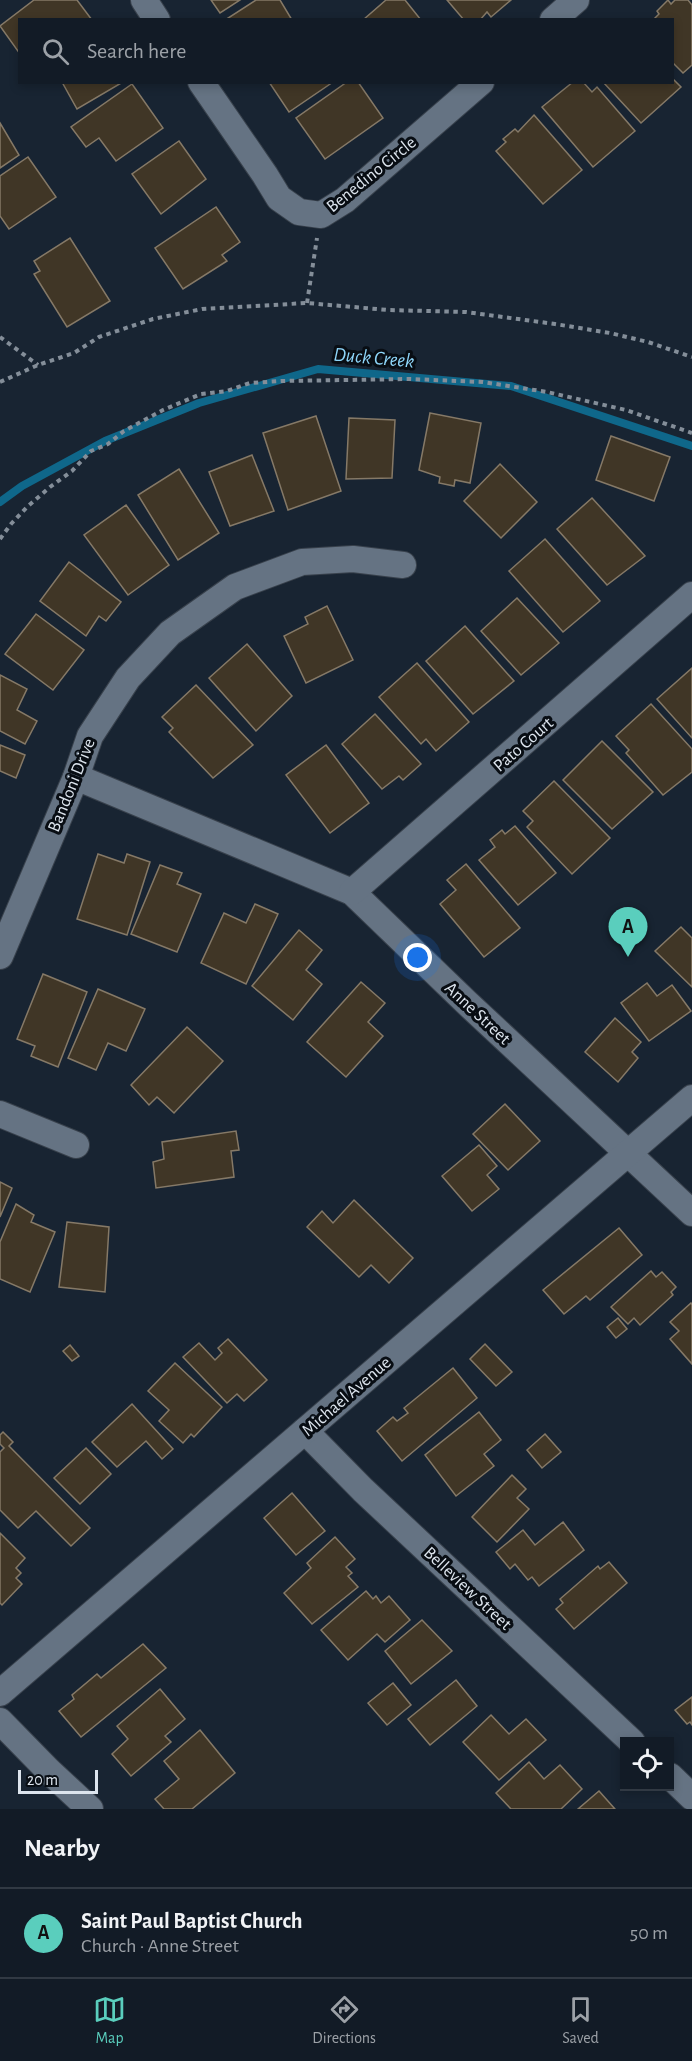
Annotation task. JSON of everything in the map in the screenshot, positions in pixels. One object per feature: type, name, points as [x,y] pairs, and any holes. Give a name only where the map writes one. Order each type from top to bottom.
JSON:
[{"type":"street","points":[[144,0],[156,18]]},
{"type":"street","points":[[556,18],[576,0]]},
{"type":"street","name":"Benedino Circle","points":[[202,84],[266,175],[279,198],[299,212],[321,215],[345,200],[479,84]]},
{"type":"street","name":"Bandoni Drive","points":[[0,956],[76,777],[90,736],[128,678],[170,633],[235,586],[302,562],[353,559],[404,565]]},
{"type":"street","name":"Pato Court","points":[[352,892],[692,595]]},
{"type":"street","name":"Anne Street","points":[[76,777],[352,892],[692,1213]]},
{"type":"street","name":"Michael Avenue","points":[[0,1693],[692,1098]]},
{"type":"street","points":[[0,1114],[76,1145]]},
{"type":"street","name":"Belleview Street","points":[[305,1431],[363,1490],[627,1737]]},
{"type":"street","points":[[0,1721],[90,1809]]},
{"type":"street","points":[[674,1781],[692,1797]]},
{"type":"path","points":[[307,303],[321,215]]},
{"type":"path","points":[[0,382],[38,365],[74,353],[99,337],[153,318],[202,309],[307,303],[388,310],[466,312],[555,324],[648,342],[692,357]]},
{"type":"path","points":[[0,337],[38,365]]},
{"type":"path","points":[[0,539],[27,507],[72,471],[91,451],[108,444],[124,431],[172,406],[201,394],[227,391],[250,383],[410,378],[483,382],[547,392],[626,410],[692,433]]},
{"type":"building","points":[[34,0],[77,0],[90,18],[18,18],[18,51],[0,26]]},
{"type":"building","points":[[211,0],[240,0],[220,13]]},
{"type":"building","points":[[256,0],[280,0],[291,18],[228,18]]},
{"type":"building","points":[[386,0],[405,0],[419,18],[365,18]]},
{"type":"building","points":[[447,0],[511,0],[491,17],[487,12],[482,18],[462,18]]},
{"type":"building","points":[[668,0],[671,4],[675,0],[688,0],[692,5],[692,65],[683,73],[674,64],[674,18],[655,18],[659,14],[657,11]]},
{"type":"building","points":[[674,80],[681,87],[641,123],[605,84],[674,84]]},
{"type":"building","points":[[63,84],[120,84],[77,109]]},
{"type":"building","points":[[132,84],[163,128],[116,161],[99,138],[86,147],[71,127]]},
{"type":"building","points":[[270,84],[330,84],[289,112]]},
{"type":"building","points":[[344,84],[359,84],[383,118],[325,159],[296,118]]},
{"type":"building","points":[[571,84],[585,84],[592,92],[597,87],[635,131],[593,167],[542,107]]},
{"type":"building","points":[[534,115],[582,170],[543,204],[496,151],[506,142],[503,139],[515,129],[518,132]]},
{"type":"building","points":[[0,123],[19,155],[0,168]]},
{"type":"building","points":[[179,141],[206,179],[161,214],[132,174]]},
{"type":"building","points":[[28,157],[56,197],[9,229],[0,216],[0,176]]},
{"type":"building","points":[[216,207],[240,242],[222,255],[227,261],[183,289],[155,248]]},
{"type":"building","points":[[70,238],[110,301],[67,327],[34,274],[40,271],[34,261]]},
{"type":"building","points":[[430,413],[481,423],[470,483],[455,480],[454,486],[439,483],[440,477],[419,470]]},
{"type":"building","points":[[316,416],[341,491],[288,510],[263,433]]},
{"type":"building","points":[[349,418],[395,420],[392,478],[346,479]]},
{"type":"building","points":[[611,436],[670,457],[654,501],[596,480]]},
{"type":"building","points":[[252,455],[274,511],[230,526],[209,472]]},
{"type":"building","points":[[500,464],[537,502],[501,538],[464,501]]},
{"type":"building","points":[[179,469],[219,533],[178,560],[138,495]]},
{"type":"building","points":[[592,498],[645,556],[607,585],[557,529]]},
{"type":"building","points":[[126,505],[169,565],[128,595],[84,535]]},
{"type":"building","points":[[545,539],[600,601],[563,632],[509,571]]},
{"type":"building","points":[[69,562],[121,602],[106,621],[99,616],[86,636],[40,601]]},
{"type":"building","points":[[517,598],[559,643],[521,675],[481,631]]},
{"type":"building","points":[[327,606],[353,660],[306,683],[284,636],[308,624],[305,617]]},
{"type":"building","points":[[36,614],[84,650],[53,690],[5,654]]},
{"type":"building","points":[[465,626],[514,681],[473,714],[426,661]]},
{"type":"building","points":[[247,644],[292,696],[256,731],[209,678]]},
{"type":"building","points":[[417,663],[469,722],[436,751],[426,739],[421,744],[379,697]]},
{"type":"building","points":[[692,668],[692,738],[657,699]]},
{"type":"building","points":[[0,675],[27,689],[17,710],[37,721],[25,744],[0,731]]},
{"type":"building","points":[[196,685],[253,745],[213,778],[169,732],[173,728],[162,717]]},
{"type":"building","points":[[651,704],[692,749],[692,772],[663,795],[626,753],[629,750],[616,736]]},
{"type":"building","points":[[375,714],[421,764],[403,780],[399,776],[382,789],[342,744]]},
{"type":"building","points":[[602,741],[653,792],[612,829],[563,780]]},
{"type":"building","points":[[0,745],[25,755],[16,778],[0,771]]},
{"type":"building","points":[[326,745],[369,803],[330,833],[286,775]]},
{"type":"building","points":[[554,781],[610,838],[572,874],[527,827],[533,821],[523,811]]},
{"type":"building","points":[[515,826],[556,873],[518,905],[479,860],[495,847],[490,840],[502,830],[505,834]]},
{"type":"building","points":[[98,854],[124,863],[127,854],[150,862],[127,935],[77,919]]},
{"type":"building","points":[[466,864],[520,928],[484,957],[440,904],[456,890],[447,880]]},
{"type":"building","points":[[160,865],[182,873],[177,884],[201,894],[177,952],[131,934]]},
{"type":"building","points":[[255,904],[278,914],[246,984],[201,963],[224,913],[246,923]]},
{"type":"building","points":[[681,927],[692,938],[692,987],[655,951]]},
{"type":"building","points":[[299,930],[322,950],[306,970],[322,984],[293,1020],[252,986]]},
{"type":"building","points":[[43,974],[87,992],[58,1067],[31,1056],[35,1046],[17,1039]]},
{"type":"building","points":[[361,982],[385,1003],[368,1022],[383,1036],[346,1077],[307,1042]]},
{"type":"building","points":[[647,983],[657,996],[672,985],[691,1011],[649,1041],[621,1003]]},
{"type":"building","points":[[98,989],[145,1009],[126,1051],[108,1043],[96,1070],[68,1058]]},
{"type":"building","points":[[615,1018],[641,1042],[632,1052],[638,1058],[618,1082],[585,1052]]},
{"type":"building","points":[[187,1027],[223,1061],[174,1113],[157,1097],[149,1105],[131,1085]]},
{"type":"building","points":[[505,1104],[540,1141],[508,1170],[473,1134]]},
{"type":"building","points":[[236,1131],[239,1150],[231,1151],[234,1177],[156,1188],[153,1162],[164,1159],[162,1142]]},
{"type":"building","points":[[479,1145],[497,1166],[487,1175],[499,1189],[472,1211],[442,1176]]},
{"type":"building","points":[[0,1182],[12,1188],[0,1217]]},
{"type":"building","points":[[354,1200],[413,1258],[389,1283],[371,1265],[359,1277],[307,1227],[322,1211],[333,1223]]},
{"type":"building","points":[[16,1204],[34,1215],[31,1222],[55,1232],[30,1292],[0,1279],[0,1242]]},
{"type":"building","points":[[67,1222],[109,1227],[105,1292],[59,1287]]},
{"type":"building","points":[[619,1228],[642,1255],[590,1300],[586,1296],[564,1314],[543,1290]]},
{"type":"building","points":[[651,1271],[656,1277],[662,1272],[676,1287],[671,1292],[673,1295],[640,1325],[634,1318],[628,1324],[611,1307]]},
{"type":"building","points":[[691,1303],[692,1364],[670,1339],[679,1331],[670,1322]]},
{"type":"building","points":[[618,1318],[627,1329],[616,1338],[607,1327]]},
{"type":"building","points":[[228,1339],[267,1380],[244,1401],[237,1394],[227,1403],[183,1357],[199,1343],[215,1360],[222,1353],[218,1348]]},
{"type":"building","points":[[485,1344],[512,1372],[496,1386],[470,1359]]},
{"type":"building","points":[[70,1345],[79,1356],[72,1361],[63,1351]]},
{"type":"building","points":[[175,1363],[222,1407],[194,1437],[191,1434],[183,1443],[159,1421],[169,1410],[148,1391]]},
{"type":"building","points":[[453,1368],[477,1398],[402,1461],[377,1431],[393,1417],[397,1421],[408,1413],[404,1408]]},
{"type":"building","points":[[132,1404],[173,1449],[162,1459],[146,1441],[117,1467],[92,1442]]},
{"type":"building","points":[[479,1412],[501,1440],[484,1454],[494,1466],[456,1496],[425,1455]]},
{"type":"building","points":[[3,1432],[13,1442],[9,1446],[90,1528],[71,1546],[36,1511],[18,1528],[0,1510],[0,1452],[4,1448],[0,1444],[0,1435]]},
{"type":"building","points":[[545,1434],[561,1452],[542,1468],[527,1450]]},
{"type":"building","points":[[86,1448],[111,1474],[80,1504],[54,1478]]},
{"type":"building","points":[[512,1475],[526,1489],[517,1498],[529,1509],[497,1542],[472,1517]]},
{"type":"building","points":[[292,1493],[325,1531],[296,1555],[264,1518]]},
{"type":"building","points":[[563,1522],[584,1550],[539,1586],[532,1577],[528,1580],[515,1564],[510,1569],[496,1552],[523,1530],[535,1545]]},
{"type":"building","points":[[0,1533],[25,1558],[16,1568],[21,1573],[16,1578],[22,1584],[2,1605],[0,1603]]},
{"type":"building","points":[[335,1537],[355,1559],[346,1567],[352,1573],[348,1576],[358,1587],[312,1624],[284,1593],[311,1568],[307,1563]]},
{"type":"building","points":[[609,1562],[627,1583],[574,1629],[556,1609],[563,1603],[560,1599],[598,1566],[600,1569]]},
{"type":"building","points":[[366,1591],[373,1599],[376,1596],[381,1603],[389,1596],[410,1620],[385,1642],[377,1634],[348,1660],[321,1630]]},
{"type":"building","points":[[422,1620],[452,1651],[411,1684],[385,1651]]},
{"type":"building","points":[[143,1644],[166,1668],[81,1737],[59,1711],[74,1699],[72,1695],[97,1674],[101,1678]]},
{"type":"building","points":[[456,1680],[477,1706],[430,1745],[408,1719]]},
{"type":"building","points":[[393,1683],[411,1705],[387,1725],[368,1703]]},
{"type":"building","points":[[160,1689],[185,1719],[165,1736],[171,1742],[131,1776],[112,1754],[128,1739],[117,1726]]},
{"type":"building","points":[[692,1697],[692,1725],[690,1722],[687,1724],[675,1710]]},
{"type":"building","points":[[491,1715],[509,1734],[526,1719],[546,1740],[499,1780],[463,1742]]},
{"type":"building","points":[[200,1730],[235,1773],[192,1809],[164,1809],[155,1799],[179,1779],[164,1761]]},
{"type":"building","points":[[529,1762],[544,1779],[560,1765],[582,1789],[561,1809],[511,1809],[496,1793]]},
{"type":"building","points":[[599,1791],[615,1809],[578,1809]]},
{"type":"waterway","name":"Duck Creek","points":[[0,502],[22,486],[105,441],[199,403],[318,369],[511,386],[692,446]]},
{"type":"place","name":"Saint Paul Baptist Church","points":[[628,957]]}]
